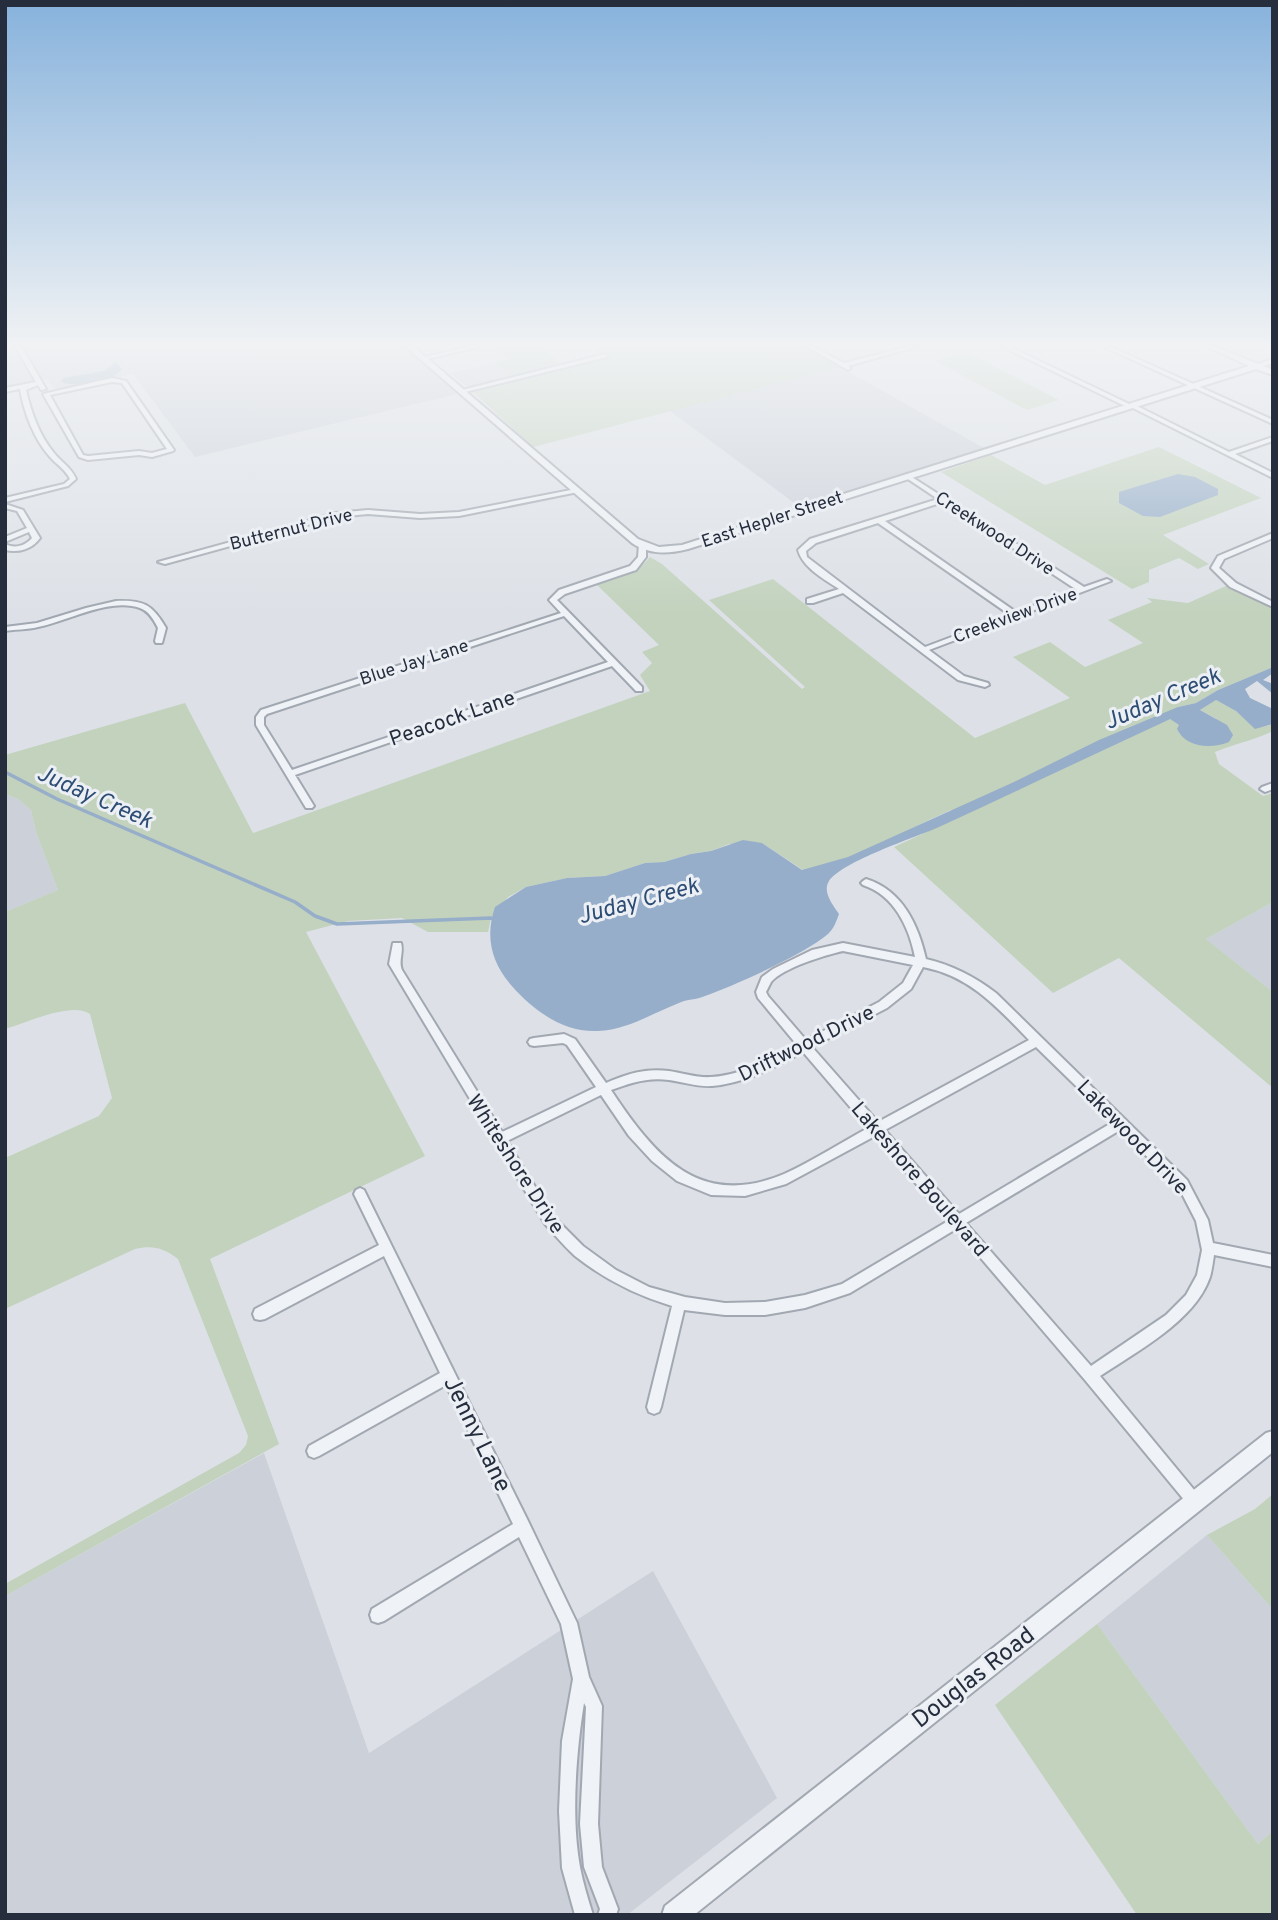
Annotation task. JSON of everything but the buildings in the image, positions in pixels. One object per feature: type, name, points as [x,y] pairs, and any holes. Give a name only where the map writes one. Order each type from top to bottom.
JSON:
[{"type":"street","points":[[5,500],[66,485],[73,479],[69,470],[54,458],[41,436]]},
{"type":"street","points":[[70,436],[82,457],[152,455],[171,450],[161,436]]},
{"type":"street","points":[[512,436],[645,547],[642,557],[633,568],[556,594],[553,602],[639,689]]},
{"type":"street","name":"East Hepler Street","points":[[645,547],[663,551],[685,547],[1034,436]]},
{"type":"street","points":[[1192,436],[1273,476]]},
{"type":"street","points":[[1229,454],[1273,439]]},
{"type":"street","name":"Creekwood Drive","points":[[907,476],[1083,590]]},
{"type":"street","name":"Butternut Drive","points":[[162,562],[336,515],[368,512],[419,516],[459,514],[505,507],[573,488]]},
{"type":"street","points":[[943,499],[813,541],[799,549],[807,561],[961,678],[985,685]]},
{"type":"street","points":[[5,506],[20,510],[36,538],[35,542],[15,550],[5,546]]},
{"type":"street","points":[[879,520],[1015,615]]},
{"type":"street","points":[[5,540],[31,529]]},
{"type":"street","points":[[1273,535],[1218,561],[1215,567],[1217,573],[1233,585],[1273,605]]},
{"type":"street","name":"Creekview Drive","points":[[923,650],[1107,581]]},
{"type":"street","points":[[810,601],[844,590]]},
{"type":"street","points":[[5,629],[35,625],[112,604],[126,603],[141,605],[151,610],[162,628],[159,641]]},
{"type":"street","name":"Blue Jay Lane","points":[[290,773],[260,725],[260,717],[264,712],[564,614]]},
{"type":"street","name":"Peacock Lane","points":[[290,773],[613,663]]},
{"type":"street","points":[[290,773],[309,806]]},
{"type":"street","points":[[866,883],[878,887],[903,913],[917,939],[921,960]]},
{"type":"street","name":"Whiteshore Drive","points":[[397,946],[394,964],[397,971],[544,1214],[578,1253],[620,1281],[679,1303],[724,1310],[759,1310],[828,1296],[862,1280],[1122,1123]]},
{"type":"street","name":"Lakeshore Boulevard","points":[[921,960],[859,949],[830,948],[771,976],[761,992],[1090,1375],[1195,1502]]},
{"type":"street","name":"Lakewood Drive","points":[[921,960],[951,970],[978,985],[1183,1184],[1202,1218],[1208,1248],[1203,1282],[1186,1307],[1090,1375]]},
{"type":"street","name":"Driftwood Drive","points":[[499,1139],[604,1088],[636,1076],[650,1074],[709,1082],[754,1072],[883,1005],[907,986],[921,960]]},
{"type":"street","points":[[534,1042],[552,1038],[568,1040],[643,1145],[662,1166],[681,1179],[721,1190],[756,1189],[771,1185],[1037,1041]]},
{"type":"street","name":"Jenny Lane","points":[[360,1194],[569,1623],[582,1679],[594,1706],[589,1824],[593,1867],[608,1909],[607,1915]]},
{"type":"street","points":[[260,1314],[387,1248]]},
{"type":"street","points":[[1208,1248],[1273,1261]]},
{"type":"street","points":[[654,1407],[679,1303]]},
{"type":"street","points":[[314,1451],[449,1375]]},
{"type":"street","name":"Douglas Road","points":[[674,1915],[1273,1440]]},
{"type":"street","points":[[378,1615],[523,1525]]},
{"type":"street","name":"Jenny Lane","points":[[582,1679],[574,1707],[568,1825],[569,1854],[584,1915]]},
{"type":"shaded area","points":[[179,436],[284,436],[195,457]]},
{"type":"shaded area","points":[[703,436],[962,436],[984,448],[801,508]]},
{"type":"shaded area","points":[[5,794],[18,799],[31,810],[36,832],[58,890],[5,912]]},
{"type":"shaded area","points":[[1273,902],[1273,992],[1206,939]]},
{"type":"shaded area","points":[[264,1453],[369,1753],[653,1571],[777,1798],[627,1915],[5,1915],[5,1596]]},
{"type":"shaded area","points":[[1207,1535],[1273,1610],[1273,1831],[1258,1844],[1097,1624]]},
{"type":"green space","points":[[521,436],[577,436],[533,447]]},
{"type":"green space","points":[[1159,447],[1261,498],[1163,535],[1209,564],[1198,569],[1179,558],[1149,570],[1149,582],[1132,589],[941,472],[991,455],[1045,485]]},
{"type":"green space","points":[[650,557],[662,564],[802,689],[805,687],[709,600],[773,579],[975,738],[1070,698],[1013,657],[1050,642],[1085,667],[1143,643],[1108,620],[1152,602],[1147,598],[1188,603],[1228,585],[1273,608],[1273,667],[1218,690],[1196,703],[1178,707],[1170,719],[1179,725],[1179,734],[1217,719],[1200,710],[1216,700],[1253,724],[1273,724],[1273,731],[1215,752],[1219,764],[1263,796],[1273,793],[1273,902],[1206,939],[1273,992],[1273,1088],[1119,958],[1053,993],[894,847],[959,817],[951,810],[859,853],[803,870],[762,843],[729,844],[664,862],[645,863],[605,876],[567,878],[526,887],[508,897],[491,918],[488,932],[428,932],[402,918],[348,921],[306,932],[425,1156],[210,1259],[279,1444],[5,1596],[5,1584],[239,1453],[246,1445],[248,1436],[178,1259],[168,1252],[147,1247],[135,1249],[5,1309],[5,1158],[99,1116],[112,1098],[90,1014],[82,1011],[61,1011],[5,1029],[5,912],[58,890],[36,832],[31,810],[18,799],[5,794],[5,755],[185,703],[253,833],[650,691],[640,675],[652,663],[642,652],[659,645],[597,585],[633,572]]},
{"type":"green space","points":[[1273,1494],[1273,1610],[1207,1535],[1255,1509]]},
{"type":"green space","points":[[1097,1624],[1258,1844],[1273,1831],[1273,1915],[1137,1915],[995,1705]]},
{"type":"water","points":[[1178,474],[1195,477],[1218,489],[1218,495],[1160,517],[1143,516],[1119,503],[1119,492]]},
{"type":"water","points":[[1273,667],[1273,673],[1263,680],[1273,684],[1273,694],[1257,681],[1245,689],[1250,698],[1273,709],[1273,724],[1255,729],[1236,711],[1216,700],[1200,710],[1227,725],[1233,735],[1229,742],[1215,746],[1193,743],[1181,735],[1177,729],[1179,725],[1170,719],[939,827],[863,858],[837,873],[829,881],[828,894],[839,914],[831,931],[818,941],[751,977],[630,1024],[609,1030],[585,1031],[561,1024],[539,1011],[520,994],[504,976],[495,958],[490,928],[495,907],[526,887],[567,878],[605,876],[645,863],[664,862],[711,851],[743,840],[762,843],[802,870],[848,857],[1014,782],[1099,740],[1178,707],[1196,703],[1218,690]]},
{"type":"waterway","name":"Juday Creek","points":[[5,772],[57,799],[295,902],[315,916],[337,924],[491,918],[495,920]]}]
